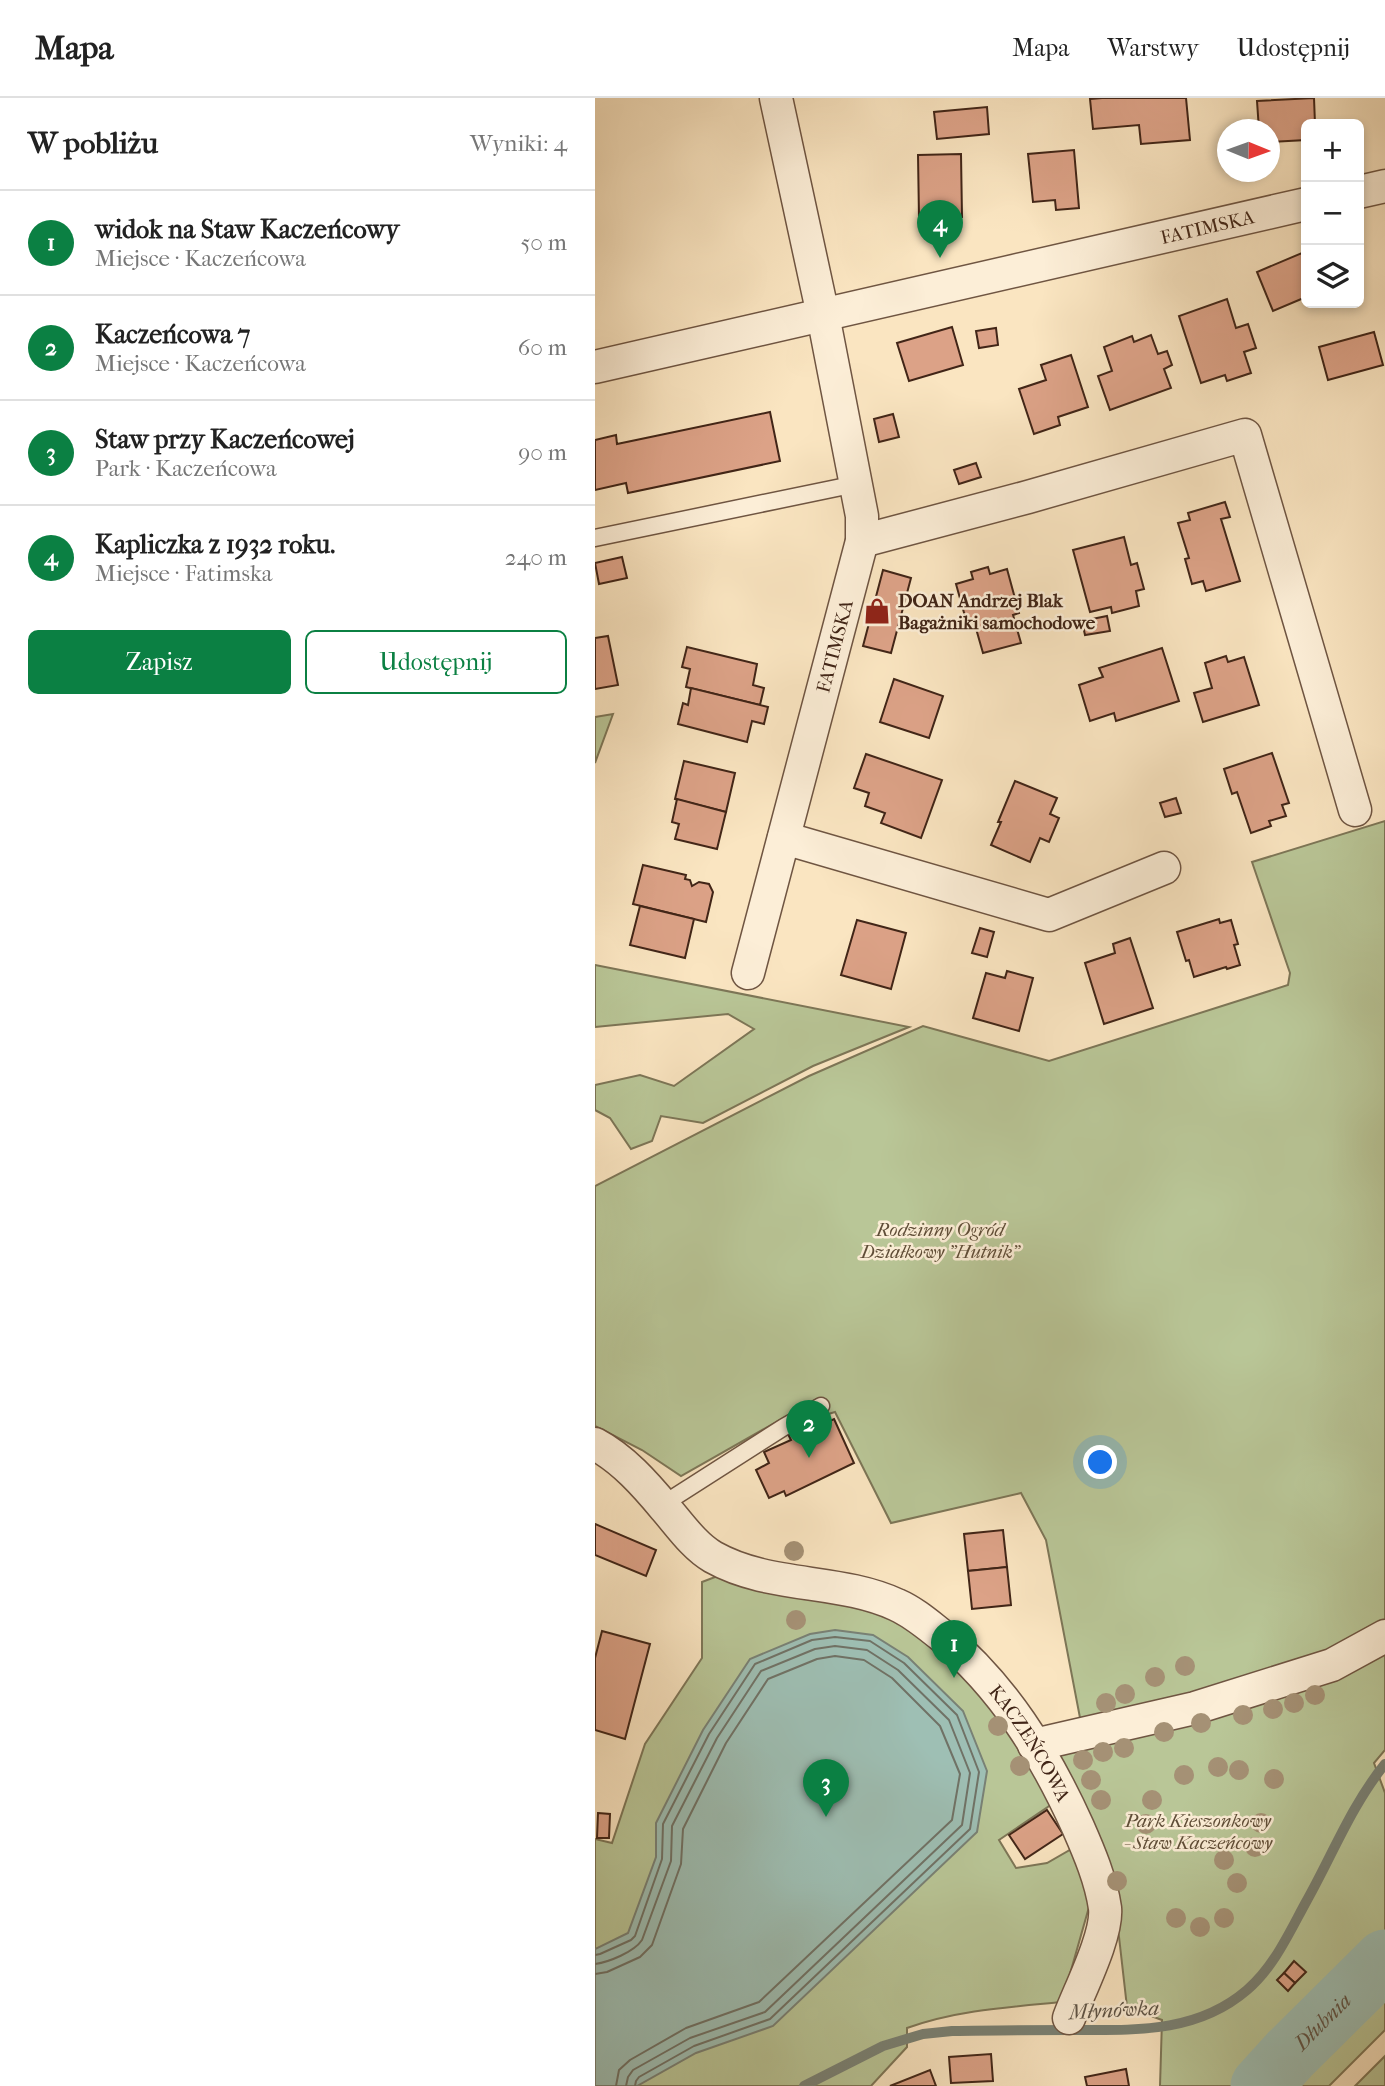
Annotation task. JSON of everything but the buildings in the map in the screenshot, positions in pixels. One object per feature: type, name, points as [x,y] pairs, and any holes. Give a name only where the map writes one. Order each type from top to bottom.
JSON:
[{"type":"street","points":[[776,98],[823,315]]},
{"type":"street","points":[[1364,191],[1385,186]]},
{"type":"street","name":"FATIMSKA","points":[[595,367],[1301,205]]},
{"type":"street","name":"FATIMSKA","points":[[748,973],[862,541],[862,516],[823,315]]},
{"type":"street","points":[[862,541],[1245,435],[1355,810]]},
{"type":"street","points":[[784,838],[1049,915],[1164,868]]},
{"type":"street","name":"KACZEŃCOWA","points":[[595,1444],[632,1472],[685,1532],[711,1556],[735,1567],[780,1580],[880,1598],[911,1612],[962,1652],[987,1677],[1060,1786],[1089,1852],[1105,1909],[1101,1938],[1069,2018]]},
{"type":"street","points":[[1034,1745],[1195,1708],[1332,1665],[1385,1636]]},
{"type":"lane","points":[[595,538],[856,484]]},
{"type":"lane","points":[[662,1505],[821,1406]]},
{"type":"green space","points":[[613,714],[595,763],[595,717]]},
{"type":"green space","name":"Rodzinny Ogród Działkowy \"Hutnik\"","points":[[1385,821],[1385,1625],[1325,1660],[1081,1723],[1046,1540],[1021,1493],[891,1523],[835,1412],[825,1415],[817,1399],[681,1476],[642,1450],[595,1426],[595,1186],[809,1076],[923,1026],[1049,1061],[1288,985],[1290,973],[1252,862]]},
{"type":"green space","points":[[595,965],[909,1027],[813,1066],[703,1123],[661,1116],[652,1141],[631,1149],[610,1118],[595,1110],[595,1085],[640,1075],[674,1086],[754,1029],[728,1014],[595,1027]]},
{"type":"green space","points":[[728,1572],[881,1607],[983,1685],[1058,1800],[999,1840],[1016,1868],[1047,1863],[1075,1847],[1091,1900],[1062,2002],[964,2013],[907,2028],[907,2047],[871,2086],[595,2086],[595,1839],[612,1843],[645,1744],[702,1658],[702,1582]]},
{"type":"green space","name":"Park Kieszonkowy - Staw Kaczeńcowy","points":[[1385,1649],[1385,1750],[1374,1763],[1385,1793],[1385,2030],[1329,2086],[1160,2086],[1162,2020],[1127,2007],[1119,1937],[1103,1858],[1059,1754]]},
{"type":"green space","points":[[1385,2056],[1385,2086],[1355,2086]]},
{"type":"water","points":[[835,1630],[873,1635],[908,1657],[963,1711],[987,1771],[977,1832],[773,2026],[696,2053],[637,2086],[595,2086],[595,1949],[628,1933],[656,1857],[656,1823],[703,1730],[750,1659],[810,1634]]},
{"type":"waterway","name":"Młynówka","points":[[804,2086],[883,2046],[923,2034],[952,2031],[1140,2029],[1185,2022],[1207,2015],[1227,2004],[1257,1981],[1273,1960],[1352,1814],[1385,1764]]},
{"type":"waterway","name":"Dłubnia","points":[[1261,2086],[1385,1960]]},
{"type":"place","name":"Kapliczka z 1932 roku.","points":[[940,258]]},
{"type":"place","name":"DOAN Andrzej Blak Bagażniki samochodowe","points":[[877,611]]},
{"type":"place","name":"Kaczeńcowa 7","points":[[809,1458]]},
{"type":"place","name":"widok na Staw Kaczeńcowy","points":[[954,1678]]},
{"type":"place","name":"Staw przy Kaczeńcowej","points":[[826,1817]]}]
